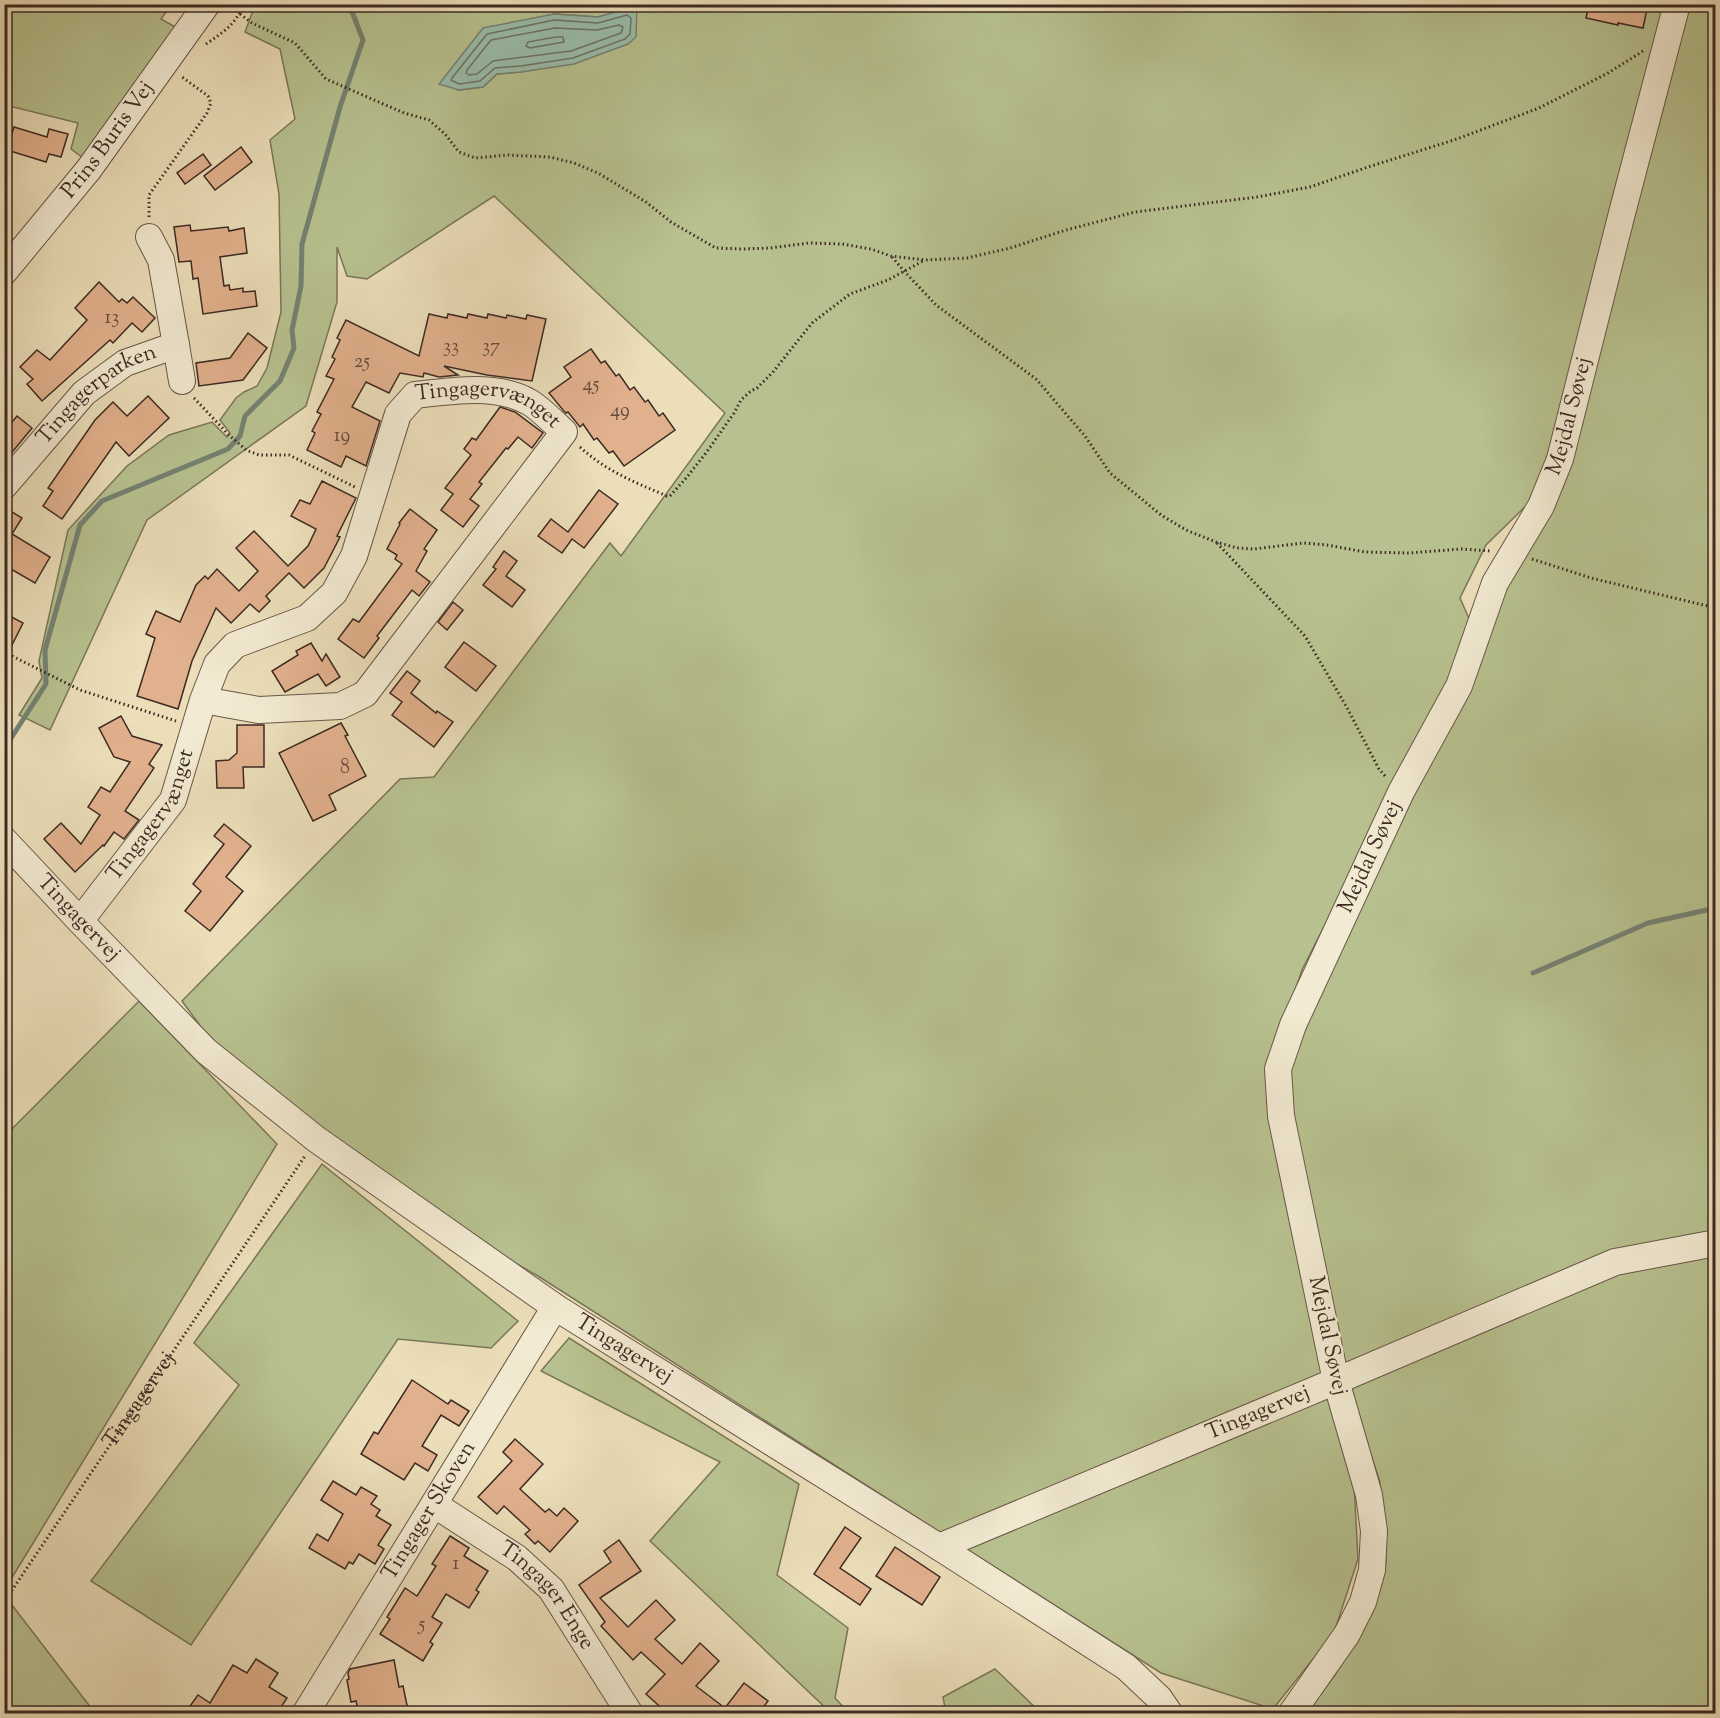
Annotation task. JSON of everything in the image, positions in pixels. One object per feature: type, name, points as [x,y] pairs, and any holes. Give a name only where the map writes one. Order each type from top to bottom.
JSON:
[{"type":"street","name":"Prins Buris Vej","points":[[4,272],[89,169],[207,4]]},
{"type":"street","name":"Mejdal Søvej","points":[[1291,1713],[1347,1634],[1363,1602],[1372,1570],[1374,1531],[1369,1495],[1335,1382],[1281,1116],[1278,1070],[1293,1025],[1401,792],[1459,687],[1495,583],[1541,506],[1560,459],[1677,4]]},
{"type":"street","name":"Tingagerparken","points":[[149,237],[161,260],[182,381]]},
{"type":"street","name":"Tingagerparken","points":[[4,486],[84,393],[125,363],[176,345]]},
{"type":"street","name":"Tingagervænget","points":[[80,921],[173,800],[203,700],[217,664],[235,645],[306,618],[334,593],[354,556],[398,414],[415,395],[470,389],[507,394],[530,402],[564,432],[365,694],[340,705],[259,710],[203,700]]},
{"type":"street","name":"Tingagervej","points":[[4,840],[206,1052],[316,1139],[555,1307],[1126,1667],[1159,1698],[1170,1713]]},
{"type":"street","name":"Tingagervej","points":[[939,1547],[1615,1262],[1716,1244]]},
{"type":"street","name":"Tingager Skoven","points":[[305,1713],[555,1307]]},
{"type":"street","name":"Tingager Enge","points":[[435,1505],[517,1558],[551,1589],[630,1713]]},
{"type":"path","points":[[240,14],[252,23],[295,43],[326,78],[404,112],[429,120],[445,134],[459,152],[475,158],[508,155],[550,157],[574,162],[646,202],[671,222],[716,248],[770,248],[809,243],[842,244],[871,249],[891,256],[925,260],[967,258],[1135,212],[1257,197],[1310,187],[1457,139],[1539,108],[1608,73],[1644,50]]},
{"type":"path","points":[[149,237],[149,195],[211,103],[208,96],[178,74]]},
{"type":"path","points":[[891,256],[936,304],[1036,379],[1085,436],[1110,473],[1172,522],[1186,530],[1237,548],[1254,549],[1303,543],[1365,552],[1409,553],[1461,549],[1512,553],[1591,578],[1716,608]]},
{"type":"path","points":[[564,432],[594,460],[620,476],[670,496],[706,453],[741,400],[773,372],[812,323],[850,294],[888,280],[925,260]]},
{"type":"path","points":[[182,381],[191,395],[246,450],[259,455],[290,455],[373,495]]},
{"type":"path","points":[[1216,542],[1305,636],[1379,769],[1401,792]]},
{"type":"path","points":[[4,652],[72,686],[195,727]]},
{"type":"path","name":"Tingagervej","points":[[4,1602],[316,1139]]},
{"type":"shaded area","points":[[4,5],[171,5],[161,19],[177,28],[83,158],[71,149],[78,123],[5,105]]},
{"type":"shaded area","points":[[255,5],[1668,5],[1552,454],[1532,500],[1486,545],[1460,598],[1471,623],[1452,676],[1302,970],[1269,1067],[1354,1484],[1358,1559],[1334,1633],[1273,1709],[1161,1673],[538,1276],[482,1244],[327,1132],[212,1042],[182,1001],[400,779],[434,777],[610,543],[621,556],[725,413],[494,196],[367,279],[347,276],[337,247],[337,302],[306,406],[147,520],[50,730],[19,715],[42,678],[39,661],[68,530],[127,466],[169,435],[212,422],[227,437],[230,433],[220,420],[236,398],[257,386],[267,368],[281,312],[279,194],[270,140],[295,119],[280,49],[245,32]],"holes":[[[637,7],[521,72],[497,74],[483,87],[459,90],[554,14],[598,17]]]},
{"type":"shaded area","points":[[1686,5],[1715,5],[1715,1713],[1304,1713],[1335,1675],[1370,1613],[1386,1563],[1380,1482],[1340,1363],[1287,1091],[1293,1045],[1369,884],[1432,760],[1496,593],[1529,541]]},
{"type":"shaded area","points":[[139,1001],[277,1144],[5,1589],[5,1136]]},
{"type":"shaded area","points":[[322,1164],[518,1321],[491,1348],[398,1339],[191,1645],[91,1581],[239,1385],[194,1343]]},
{"type":"shaded area","points":[[569,1338],[799,1484],[777,1575],[848,1628],[835,1698],[849,1713],[831,1713],[650,1541],[720,1462],[541,1371]]},
{"type":"shaded area","points":[[5,1596],[95,1713],[5,1713]]},
{"type":"shaded area","points":[[995,1669],[1041,1713],[946,1713],[943,1697]]},
{"type":"water","points":[[637,6],[636,37],[628,44],[574,64],[497,74],[483,87],[459,90],[439,84],[483,28],[554,14],[598,17]]},
{"type":"building","points":[[1589,4],[1648,4],[1643,28],[1586,18]]},
{"type":"building","points":[[14,127],[47,137],[49,129],[68,134],[61,157],[49,154],[46,162],[7,150]]},
{"type":"building","points":[[241,147],[252,162],[215,190],[204,176]]},
{"type":"building","points":[[203,154],[211,165],[185,184],[177,173]]},
{"type":"building","points":[[190,225],[191,231],[228,227],[229,231],[244,228],[247,253],[220,257],[224,286],[229,285],[230,290],[243,288],[243,292],[255,291],[257,306],[203,314],[198,278],[193,279],[191,261],[179,262],[174,227]]},
{"type":"building","points":[[99,282],[119,302],[122,299],[127,303],[133,297],[155,318],[142,332],[132,323],[113,343],[110,340],[42,401],[27,384],[33,379],[20,367],[37,350],[50,360],[87,320],[75,308]]},
{"type":"building","points":[[429,314],[447,318],[448,314],[467,318],[468,314],[487,318],[488,314],[506,318],[507,315],[526,319],[527,315],[546,319],[532,381],[444,366],[458,375],[439,377],[424,373],[423,377],[400,373],[389,393],[366,382],[352,407],[380,421],[366,466],[346,456],[341,467],[307,450],[315,433],[312,431],[321,414],[317,412],[334,379],[326,376],[335,359],[332,357],[340,340],[337,338],[346,320],[419,356]]},
{"type":"building","points":[[248,333],[267,348],[243,380],[199,386],[196,363],[230,358]]},
{"type":"building","points":[[591,349],[601,363],[605,361],[616,376],[619,374],[630,390],[634,387],[645,402],[648,400],[659,416],[663,413],[675,430],[624,466],[613,451],[609,453],[597,438],[594,440],[583,424],[580,427],[549,393],[571,377],[564,367]]},
{"type":"building","points":[[148,396],[169,418],[129,456],[116,442],[62,519],[43,506],[53,491],[48,488],[95,420],[113,402],[127,416]]},
{"type":"building","points":[[500,407],[515,412],[543,433],[532,448],[518,437],[508,449],[506,448],[479,482],[482,484],[470,499],[479,506],[463,527],[441,510],[453,494],[445,488],[471,455],[464,449],[472,438],[476,440]]},
{"type":"building","points":[[17,416],[32,428],[4,462],[4,432]]},
{"type":"building","points":[[322,481],[356,498],[324,568],[304,588],[289,573],[266,596],[270,601],[259,612],[250,604],[231,623],[216,608],[192,661],[178,709],[137,696],[155,638],[146,634],[156,611],[180,622],[196,585],[205,576],[208,579],[217,569],[239,591],[258,571],[236,548],[254,531],[288,566],[308,546],[316,529],[291,516],[300,500],[310,504]]},
{"type":"building","points":[[599,490],[618,504],[584,548],[572,539],[562,553],[538,536],[551,519],[568,532]]},
{"type":"building","points":[[4,507],[22,518],[12,534],[50,557],[35,583],[4,565]]},
{"type":"building","points":[[410,509],[437,530],[424,549],[427,551],[416,571],[430,582],[419,596],[412,590],[377,636],[379,638],[364,658],[338,639],[353,619],[359,622],[402,564],[395,559],[397,555],[387,549],[399,523]]},
{"type":"building","points":[[504,551],[517,561],[506,576],[525,590],[512,607],[483,585],[496,569],[493,567]]},
{"type":"building","points":[[453,602],[463,610],[447,630],[438,622]]},
{"type":"building","points":[[4,613],[23,623],[4,661]]},
{"type":"building","points":[[464,642],[496,666],[476,691],[445,667]]},
{"type":"building","points":[[311,643],[322,661],[326,654],[340,677],[326,686],[318,674],[285,692],[272,671],[298,655],[296,651]]},
{"type":"building","points":[[407,671],[420,681],[411,693],[436,713],[437,711],[453,722],[434,747],[392,715],[402,702],[390,693]]},
{"type":"building","points":[[121,716],[132,736],[162,745],[149,764],[154,768],[125,811],[139,820],[124,839],[114,832],[104,846],[75,872],[44,839],[61,823],[81,844],[100,815],[88,807],[101,787],[110,792],[130,762],[114,757],[99,728]]},
{"type":"building","points":[[341,723],[348,735],[345,736],[366,776],[329,795],[336,810],[313,821],[279,753]]},
{"type":"building","points":[[237,725],[264,725],[264,767],[243,767],[244,788],[217,788],[216,761],[229,760],[237,753]]},
{"type":"building","points":[[224,824],[251,846],[226,877],[243,891],[210,931],[185,911],[201,891],[193,884],[224,844],[214,836]]},
{"type":"building","points":[[412,1380],[448,1404],[451,1400],[469,1411],[459,1426],[441,1415],[422,1446],[437,1455],[428,1471],[415,1463],[404,1480],[361,1454],[374,1432],[378,1434]]},
{"type":"building","points":[[515,1439],[543,1464],[520,1489],[545,1512],[549,1509],[557,1516],[564,1508],[578,1521],[550,1552],[538,1541],[535,1544],[525,1534],[530,1530],[504,1506],[497,1514],[478,1497],[512,1461],[503,1452]]},
{"type":"building","points":[[333,1481],[356,1495],[361,1487],[377,1496],[371,1504],[380,1510],[376,1516],[391,1525],[378,1545],[384,1549],[375,1564],[359,1554],[353,1564],[349,1562],[345,1569],[309,1548],[317,1534],[328,1541],[343,1514],[321,1500]]},
{"type":"building","points":[[845,1527],[861,1538],[840,1568],[871,1589],[860,1605],[814,1574]]},
{"type":"building","points":[[450,1536],[469,1548],[464,1556],[488,1571],[476,1590],[479,1592],[469,1608],[446,1594],[432,1617],[442,1623],[430,1642],[433,1644],[423,1661],[380,1634],[390,1619],[387,1617],[405,1588],[417,1596],[436,1566],[432,1564]]},
{"type":"building","points":[[619,1540],[641,1571],[600,1598],[628,1627],[656,1600],[675,1620],[655,1639],[682,1664],[700,1643],[719,1661],[696,1686],[725,1708],[744,1683],[768,1701],[759,1713],[667,1713],[646,1694],[665,1674],[641,1652],[633,1660],[601,1626],[605,1622],[579,1585],[611,1562],[604,1551]]},
{"type":"building","points":[[895,1547],[940,1577],[922,1605],[876,1576]]},
{"type":"building","points":[[256,1659],[278,1673],[269,1687],[287,1698],[277,1713],[185,1713],[198,1695],[210,1703],[233,1665],[247,1673]]},
{"type":"building","points":[[394,1660],[399,1687],[403,1686],[408,1710],[391,1713],[359,1713],[356,1701],[351,1702],[347,1680],[350,1669]]},
{"type":"waterway","points":[[4,749],[46,684],[45,650],[80,525],[102,501],[228,449],[240,436],[245,416],[280,381],[294,348],[292,330],[301,286],[302,244],[340,107],[363,40],[349,4]]},
{"type":"waterway","points":[[1533,973],[1648,923],[1716,908]]}]
